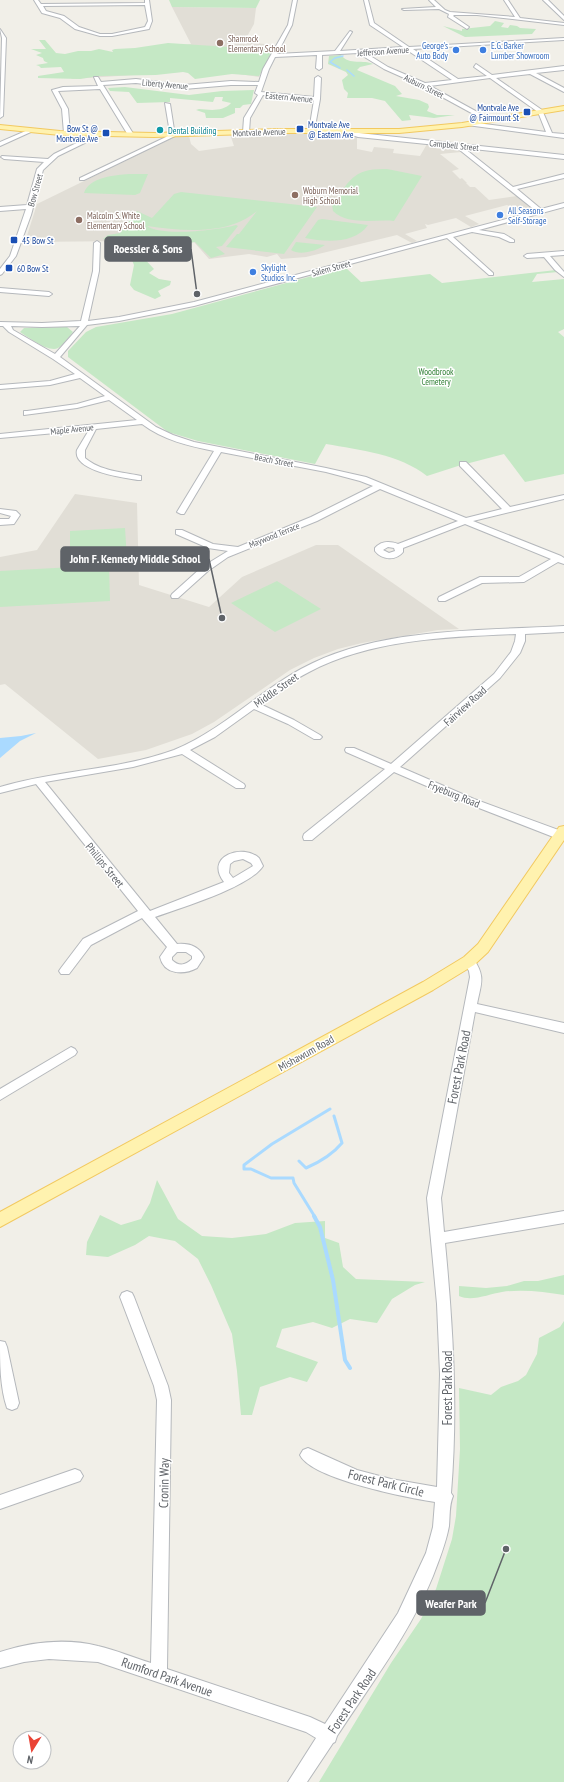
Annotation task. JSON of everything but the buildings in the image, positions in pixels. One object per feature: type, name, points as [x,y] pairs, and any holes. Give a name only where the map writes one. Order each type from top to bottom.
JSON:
[{"type":"main road","name":"Montvale Avenue","points":[[0,127],[30,131],[131,135],[312,131],[399,131],[469,124],[564,108]]},
{"type":"main road","name":"Mishawum Road","points":[[0,1220],[428,986],[469,961],[488,941],[562,833]]},
{"type":"street","points":[[36,0],[39,5],[44,12],[62,16],[77,28],[101,35],[146,29],[149,24],[147,2],[39,5]]},
{"type":"street","name":"Eastern Avenue","points":[[295,0],[290,24],[260,84],[258,93],[318,99],[312,131]]},
{"type":"street","points":[[366,0],[371,24],[457,81]]},
{"type":"street","points":[[431,0],[444,12],[452,14],[475,14],[564,24]]},
{"type":"street","points":[[506,0],[518,18]]},
{"type":"street","points":[[545,0],[564,19]]},
{"type":"street","points":[[404,9],[439,8]]},
{"type":"street","points":[[452,14],[450,16],[467,28]]},
{"type":"street","points":[[0,30],[4,38],[0,116]]},
{"type":"street","points":[[338,53],[337,50],[350,32]]},
{"type":"street","name":"Jefferson Avenue","points":[[273,56],[564,39]]},
{"type":"street","name":"Auburn Street","points":[[360,52],[386,68],[424,85],[488,120]]},
{"type":"street","points":[[319,68],[320,54]]},
{"type":"street","points":[[476,66],[540,111],[550,134]]},
{"type":"street","points":[[424,85],[564,68]]},
{"type":"street","points":[[531,72],[564,90]]},
{"type":"street","points":[[96,78],[131,135]]},
{"type":"street","points":[[318,78],[318,99]]},
{"type":"street","name":"Liberty Avenue","points":[[67,133],[65,109],[55,90],[61,88],[80,89],[136,81],[185,87],[230,83],[260,84]]},
{"type":"street","points":[[246,132],[247,118],[261,94]]},
{"type":"street","points":[[82,179],[169,137],[171,135],[167,104]]},
{"type":"street","points":[[469,124],[564,136]]},
{"type":"street","points":[[0,144],[30,131]]},
{"type":"street","name":"Campbell Street","points":[[345,131],[358,135],[564,157]]},
{"type":"street","name":"Bow Street","points":[[0,272],[13,257],[30,207],[38,175],[49,161],[58,154],[100,134]]},
{"type":"street","points":[[458,146],[540,211]]},
{"type":"street","points":[[4,157],[49,161]]},
{"type":"street","points":[[511,189],[564,176]]},
{"type":"street","name":"Salem Street","points":[[2,324],[83,323],[137,317],[182,308],[564,205]]},
{"type":"street","points":[[0,209],[30,207]]},
{"type":"street","points":[[472,230],[483,234],[503,234],[512,241]]},
{"type":"street","points":[[448,236],[491,274]]},
{"type":"street","points":[[56,357],[83,327],[96,271],[97,243]]},
{"type":"street","points":[[528,256],[564,253]]},
{"type":"street","points":[[546,255],[564,275]]},
{"type":"street","points":[[0,290],[49,294]]},
{"type":"street","name":"Beach Street","points":[[2,324],[11,331],[56,357],[143,422],[161,434],[175,440],[333,471],[381,485],[561,560]]},
{"type":"street","points":[[0,387],[50,383],[81,375]]},
{"type":"street","points":[[27,413],[77,406],[111,397]]},
{"type":"street","name":"Maple Avenue","points":[[0,436],[143,422]]},
{"type":"street","points":[[93,426],[92,432],[81,452],[80,456],[82,460],[98,468],[138,478]]},
{"type":"street","points":[[181,512],[219,449]]},
{"type":"street","points":[[463,464],[508,510]]},
{"type":"street","name":"Maywood Terrace","points":[[175,596],[213,562],[239,549],[314,519],[381,485]]},
{"type":"street","points":[[398,547],[466,520],[564,497]]},
{"type":"street","points":[[0,511],[13,513],[16,515],[11,522],[0,522]]},
{"type":"street","points":[[179,532],[211,546],[239,549]]},
{"type":"street","points":[[442,599],[480,580],[521,580],[561,560]]},
{"type":"street","name":"Middle Street","points":[[0,790],[38,780],[124,766],[182,750],[203,740],[290,679],[307,669],[340,655],[440,636],[564,629]]},
{"type":"street","name":"Fairview Road","points":[[308,837],[393,768],[500,673],[518,648],[520,631]]},
{"type":"street","points":[[254,705],[291,722],[317,737]]},
{"type":"street","points":[[182,750],[240,786]]},
{"type":"street","name":"Fryeburg Road","points":[[350,750],[470,801],[562,833]]},
{"type":"street","name":"Phillips Street","points":[[38,780],[174,948]]},
{"type":"street","points":[[65,971],[83,946],[90,940],[146,914],[231,884]]},
{"type":"street","name":"Forest Park Road","points":[[297,1782],[393,1638],[413,1604],[434,1553],[440,1527],[446,1466],[447,1352],[444,1304],[434,1209],[435,1187],[476,975],[469,961]]},
{"type":"street","points":[[471,1007],[564,1028]]},
{"type":"street","points":[[0,1095],[71,1052]]},
{"type":"street","points":[[437,1239],[564,1217]]},
{"type":"street","name":"Cronin Way","points":[[127,1297],[161,1386],[164,1400],[159,1675]]},
{"type":"street","points":[[0,1347],[12,1403]]},
{"type":"street","name":"Forest Park Circle","points":[[308,1455],[325,1465],[354,1478],[386,1486],[444,1496]]},
{"type":"street","points":[[0,1502],[75,1476]]},
{"type":"street","name":"Rumford Park Avenue","points":[[0,1660],[21,1654],[45,1651],[85,1652],[110,1658],[310,1725],[329,1736]]},
{"type":"shaded area","name":"Shamrock Elementary School","points":[[172,7],[256,8],[254,24],[244,42],[275,45],[259,77],[211,70],[72,79],[57,59],[191,44]]},
{"type":"shaded area","name":"Woburn Memorial High School","points":[[300,132],[357,137],[357,149],[372,152],[374,147],[394,149],[393,153],[420,156],[427,144],[454,147],[461,152],[440,154],[459,169],[452,171],[460,179],[462,178],[470,187],[475,187],[489,200],[517,196],[533,210],[523,213],[507,205],[465,216],[479,224],[471,227],[456,218],[428,225],[425,224],[427,228],[405,234],[417,241],[412,243],[397,235],[306,257],[281,259],[277,254],[267,257],[249,254],[209,259],[194,242],[161,247],[130,249],[129,241],[25,242],[37,204],[176,136],[189,136],[191,144],[199,151],[234,146],[230,134]]},
{"type":"shaded area","points":[[75,494],[137,503],[139,585],[209,607],[242,577],[316,545],[338,545],[459,629],[438,630],[362,643],[338,649],[314,658],[290,670],[214,722],[192,734],[146,750],[98,759],[5,684],[0,685],[0,557],[37,550]]},
{"type":"green space","points":[[169,0],[260,0],[256,8],[172,7]]},
{"type":"green space","points":[[495,21],[504,23],[501,27],[508,28],[510,25],[520,28],[536,29],[532,34],[465,37],[443,26],[462,31],[462,29],[490,26]]},
{"type":"green space","name":"Shamrock Elementary School","points":[[39,40],[45,40],[56,53],[65,54],[99,49],[113,52],[112,50],[115,49],[135,48],[168,43],[273,50],[259,76],[232,74],[195,79],[188,73],[183,72],[156,75],[99,76],[80,79],[38,78],[38,76],[64,72],[61,67],[41,68],[36,65],[48,63],[44,61],[43,58],[36,55],[42,53],[31,49],[46,49]]},
{"type":"green space","points":[[341,55],[348,60],[373,64],[360,67],[357,70],[395,86],[402,94],[396,96],[419,100],[428,104],[429,107],[427,111],[437,115],[455,115],[434,118],[409,115],[411,120],[402,121],[385,101],[372,98],[347,98],[348,93],[344,89],[342,80],[348,75],[346,72],[328,64],[329,56]]},
{"type":"green space","points":[[125,87],[189,95],[222,91],[254,90],[251,104],[243,105],[240,108],[235,108],[235,113],[223,118],[206,118],[205,113],[196,110],[220,109],[231,103],[222,101],[223,97],[215,97],[213,102],[170,98],[170,102],[137,103],[129,92],[110,91],[108,88]]},
{"type":"green space","points":[[376,169],[387,169],[422,176],[394,221],[362,221],[347,219],[339,216],[333,211],[332,205],[348,182],[359,173]]},
{"type":"green space","points":[[148,174],[140,193],[135,195],[84,193],[91,183],[97,180],[110,176]]},
{"type":"green space","points":[[181,192],[317,207],[284,254],[226,247],[237,234],[239,234],[257,211],[232,225],[204,230],[217,229],[236,225],[238,226],[222,246],[216,247],[225,254],[211,258],[195,242],[141,251],[140,254],[154,269],[149,273],[159,279],[171,281],[170,285],[158,291],[161,296],[155,299],[134,290],[130,285],[134,265],[129,253],[131,247],[127,243],[103,239],[108,235],[120,233],[137,211],[152,218],[174,194]],"holes":[[[147,226],[204,230],[191,232],[165,231]]]},
{"type":"green space","points":[[322,219],[368,225],[356,236],[348,239],[331,241],[305,238],[318,220]]},
{"type":"green space","points":[[296,242],[325,245],[313,251],[299,253],[291,250]]},
{"type":"green space","name":"Woodbrook Cemetery","points":[[345,267],[361,282],[430,274],[442,283],[556,270],[558,272],[537,274],[532,282],[564,279],[564,329],[558,332],[564,337],[564,474],[525,482],[504,454],[427,476],[392,458],[366,451],[326,444],[315,464],[198,441],[168,432],[68,357],[68,351],[86,332],[96,327],[172,314]]},
{"type":"green space","points":[[67,327],[73,332],[62,345],[54,349],[39,344],[20,332],[24,328]]},
{"type":"green space","points":[[125,528],[127,559],[70,562],[70,531]]},
{"type":"green space","points":[[109,565],[110,601],[0,607],[0,571]]},
{"type":"green space","points":[[277,581],[321,609],[275,632],[231,603]]},
{"type":"green space","points":[[157,1180],[178,1219],[202,1236],[232,1238],[266,1234],[295,1223],[325,1221],[325,1238],[339,1243],[343,1267],[356,1279],[425,1282],[415,1285],[392,1299],[377,1323],[350,1319],[332,1328],[313,1322],[282,1329],[276,1347],[318,1362],[307,1382],[290,1377],[260,1387],[252,1415],[241,1415],[232,1334],[198,1259],[175,1241],[149,1236],[135,1245],[108,1257],[86,1255],[87,1242],[100,1215],[121,1225],[141,1219],[150,1203]]},
{"type":"green space","points":[[564,1275],[564,1295],[517,1291],[502,1292],[475,1298],[464,1298],[459,1296],[459,1286],[486,1288],[507,1286],[524,1281],[538,1281]]},
{"type":"green space","points":[[564,1321],[564,1782],[319,1782],[391,1663],[421,1619],[436,1589],[452,1539],[456,1516],[460,1449],[459,1388],[491,1395],[501,1387],[518,1381],[526,1375],[537,1354],[539,1338],[560,1327]]},
{"type":"water","points":[[36,733],[20,741],[0,758],[0,738]]},
{"type":"waterway","points":[[340,68],[330,62],[335,58],[343,56]]},
{"type":"waterway","points":[[347,70],[354,76]]},
{"type":"waterway","points":[[315,1217],[294,1183],[293,1178],[271,1178],[251,1169],[244,1169],[244,1165],[272,1144],[330,1109]]},
{"type":"waterway","points":[[299,1161],[306,1168],[326,1158],[342,1143],[334,1116]]},
{"type":"waterway","points":[[314,1216],[320,1227],[333,1280],[345,1360],[350,1368]]},
{"type":"place","name":"Shamrock Elementary School","points":[[220,43]]},
{"type":"place","name":"George's Auto Body","points":[[456,50]]},
{"type":"place","name":"E.G. Barker Lumber Showroom","points":[[483,50]]},
{"type":"place","name":"Montvale Ave @ Fairmount St","points":[[527,112]]},
{"type":"place","name":"Montvale Ave @ Eastern Ave","points":[[300,129]]},
{"type":"place","name":"Dental Building","points":[[160,130]]},
{"type":"place","name":"Bow St @ Montvale Ave","points":[[106,133]]},
{"type":"place","name":"Woburn Memorial High School","points":[[295,195]]},
{"type":"place","name":"All Seasons Self-Storage","points":[[500,215]]},
{"type":"place","name":"Malcolm S. White Elementary School","points":[[79,220]]},
{"type":"place","name":"45 Bow St","points":[[14,240]]},
{"type":"place","name":"60 Bow St","points":[[9,268]]},
{"type":"place","name":"Skylight Studios Inc.","points":[[253,272]]},
{"type":"place","name":"Roessler & Sons","points":[[197,294]]},
{"type":"place","name":"John F. Kennedy Middle School","points":[[222,618]]},
{"type":"place","name":"Weafer Park","points":[[506,1549]]}]
